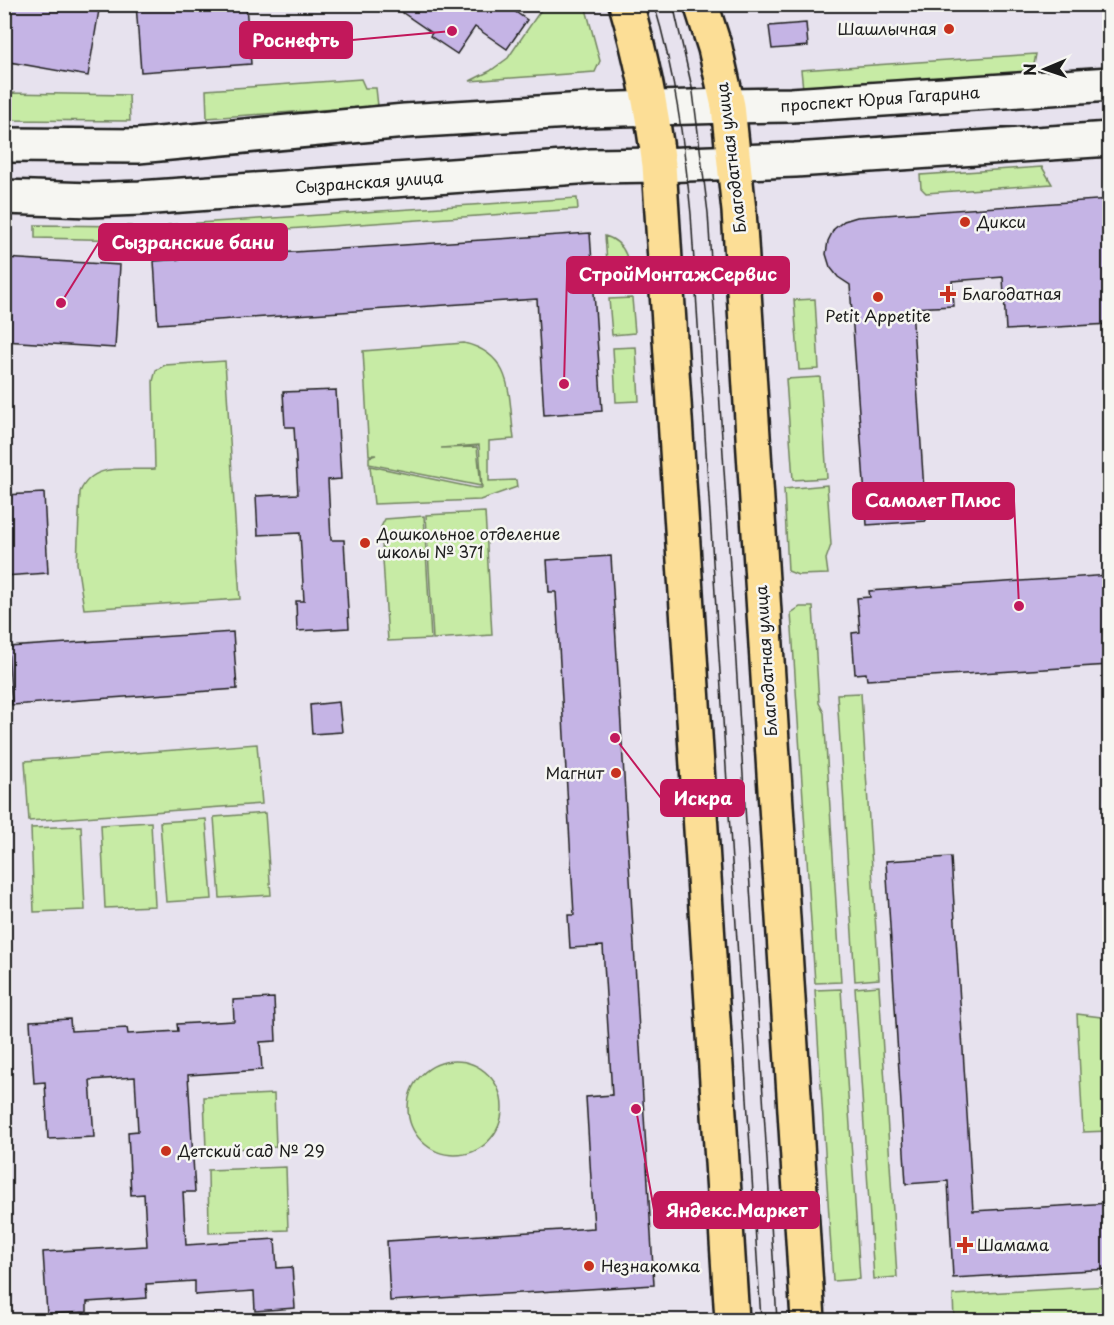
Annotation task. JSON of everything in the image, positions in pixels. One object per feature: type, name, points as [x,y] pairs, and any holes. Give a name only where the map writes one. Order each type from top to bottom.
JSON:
[{"type":"main road","points":[[626,4],[640,52],[651,108],[658,165],[732,1320]]},
{"type":"main road","name":"Благодатная улица","points":[[701,4],[715,48],[728,106],[739,211],[808,1320]]},
{"type":"street","name":"проспект Юрия Гагарина","points":[[651,108],[791,105],[1110,84]]},
{"type":"street","points":[[4,145],[138,146],[405,122],[651,108]]},
{"type":"street","points":[[734,162],[1110,140]]},
{"type":"street","name":"Сызранская улица","points":[[4,197],[90,200],[140,198],[592,166],[734,162]]},
{"type":"green space","points":[[545,4],[585,5],[600,61],[595,72],[470,81],[490,71],[508,58]]},
{"type":"green space","points":[[1036,54],[1033,70],[1028,74],[803,89],[801,70]]},
{"type":"green space","points":[[361,79],[365,88],[376,88],[378,106],[207,118],[206,90]]},
{"type":"green space","points":[[5,93],[129,95],[130,121],[5,120]]},
{"type":"green space","points":[[1042,167],[1052,184],[926,193],[921,188],[920,175]]},
{"type":"green space","points":[[577,198],[578,209],[169,237],[168,225]]},
{"type":"green space","points":[[35,225],[131,226],[132,240],[35,238]]},
{"type":"green space","points":[[605,236],[613,239],[623,249],[629,263],[632,286],[609,287]]},
{"type":"green space","points":[[632,298],[635,333],[612,335],[609,299]]},
{"type":"green space","points":[[815,299],[819,369],[799,370],[794,300]]},
{"type":"green space","points":[[464,343],[481,349],[492,357],[501,368],[506,380],[514,439],[489,441],[489,481],[516,480],[517,487],[480,500],[374,504],[370,466],[482,488],[479,445],[441,448],[477,447],[481,486],[369,464],[369,457],[376,455],[369,455],[363,351]]},
{"type":"green space","points":[[636,347],[639,401],[616,402],[613,348]]},
{"type":"green space","points":[[225,361],[240,599],[84,609],[77,563],[80,492],[86,482],[102,472],[122,469],[155,469],[153,381],[156,370],[165,365]]},
{"type":"green space","points":[[820,377],[827,478],[793,480],[786,379]]},
{"type":"green space","points":[[827,485],[831,545],[826,559],[828,574],[798,575],[788,571],[784,489]]},
{"type":"green space","points":[[485,512],[492,635],[433,639],[426,515]]},
{"type":"green space","points":[[424,516],[431,639],[388,641],[381,527],[385,519]]},
{"type":"green space","points":[[800,607],[813,607],[819,703],[824,713],[841,982],[815,983],[791,613]]},
{"type":"green space","points":[[861,693],[879,979],[855,981],[837,694]]},
{"type":"green space","points":[[257,744],[262,804],[29,821],[25,761]]},
{"type":"green space","points":[[265,813],[271,895],[220,898],[214,817]]},
{"type":"green space","points":[[206,819],[212,899],[166,902],[160,822]]},
{"type":"green space","points":[[151,822],[155,906],[105,908],[101,825]]},
{"type":"green space","points":[[81,826],[85,910],[34,912],[31,828]]},
{"type":"green space","points":[[879,986],[897,1277],[874,1279],[855,988]]},
{"type":"green space","points":[[841,989],[860,1279],[833,1281],[815,990]]},
{"type":"green space","points":[[1077,1014],[1109,1018],[1109,1131],[1083,1132]]},
{"type":"green space","points":[[455,1061],[473,1065],[488,1075],[498,1090],[502,1108],[498,1126],[488,1141],[473,1151],[455,1155],[437,1151],[422,1141],[412,1126],[408,1108],[412,1090],[422,1075],[437,1065]]},
{"type":"green space","points":[[274,1094],[276,1147],[206,1150],[204,1097]]},
{"type":"green space","points":[[286,1167],[288,1230],[209,1233],[208,1170]]},
{"type":"green space","points":[[1109,1286],[1109,1316],[1024,1320],[954,1320],[953,1295]]},
{"type":"building","points":[[4,4],[100,4],[88,76],[4,61]]},
{"type":"building","points":[[136,4],[246,6],[251,64],[141,72]]},
{"type":"building","points":[[390,4],[504,4],[527,20],[507,49],[475,27],[457,54],[430,36],[432,33]]},
{"type":"building","points":[[806,23],[808,46],[772,49],[769,26]]},
{"type":"building","points":[[1110,199],[1110,324],[1006,330],[1003,277],[952,281],[954,306],[912,308],[926,521],[867,525],[850,285],[838,277],[830,267],[826,254],[828,241],[834,229],[844,221],[857,217]]},
{"type":"building","points":[[590,233],[602,411],[544,415],[537,299],[158,324],[154,261]]},
{"type":"building","points":[[4,258],[120,265],[115,348],[4,341]]},
{"type":"building","points":[[336,390],[341,479],[328,480],[331,540],[344,540],[349,628],[297,631],[296,601],[304,601],[300,533],[258,535],[256,496],[298,494],[294,427],[285,427],[283,392]]},
{"type":"building","points":[[44,493],[48,573],[4,576],[4,495]]},
{"type":"building","points":[[611,556],[654,1285],[390,1301],[387,1241],[594,1228],[586,1097],[612,1095],[603,946],[570,948],[568,915],[574,915],[556,592],[549,592],[547,560]]},
{"type":"building","points":[[1110,575],[1110,665],[867,680],[866,673],[855,674],[852,633],[860,632],[857,598],[870,597],[869,591]]},
{"type":"building","points":[[233,632],[237,689],[12,705],[8,647]]},
{"type":"building","points":[[339,702],[342,732],[312,734],[310,705]]},
{"type":"building","points":[[951,857],[973,1211],[1110,1203],[1110,1269],[953,1278],[948,1181],[906,1184],[886,861]]},
{"type":"building","points":[[274,998],[276,1041],[260,1042],[262,1070],[188,1075],[195,1192],[183,1192],[186,1245],[275,1239],[277,1268],[292,1267],[295,1308],[255,1311],[254,1291],[195,1295],[195,1281],[146,1284],[147,1298],[87,1302],[87,1312],[47,1314],[43,1252],[147,1246],[144,1194],[131,1195],[128,1132],[138,1131],[135,1077],[90,1080],[94,1137],[48,1139],[45,1082],[34,1083],[30,1021],[70,1019],[71,1031],[127,1028],[128,1034],[178,1031],[177,1024],[234,1021],[233,1000]]},
{"type":"tram line","points":[[654,4],[668,56],[678,108],[691,214],[761,1320]]},
{"type":"tram line","points":[[673,4],[693,92],[708,213],[777,1320]]},
{"type":"place","name":"Шашлычная","points":[[949,29]]},
{"type":"place","name":"Роснефть","points":[[452,31]]},
{"type":"place","name":"Дикси","points":[[965,222]]},
{"type":"place","name":"Благодатная","points":[[948,294]]},
{"type":"place","name":"Petit Appetite","points":[[878,297]]},
{"type":"place","name":"Сызранские бани","points":[[61,303]]},
{"type":"place","name":"СтройМонтажСервис","points":[[564,384]]},
{"type":"place","name":"Дошкольное отделение школы № 371","points":[[365,543]]},
{"type":"place","name":"Самолет Плюс","points":[[1019,606]]},
{"type":"place","name":"Искра","points":[[615,738]]},
{"type":"place","name":"Магнит","points":[[616,773]]},
{"type":"place","name":"Яндекс.Маркет","points":[[636,1109]]},
{"type":"place","name":"Детский сад № 29","points":[[166,1151]]},
{"type":"place","name":"Шамама","points":[[965,1245]]},
{"type":"place","name":"Незнакомка","points":[[589,1266]]}]
